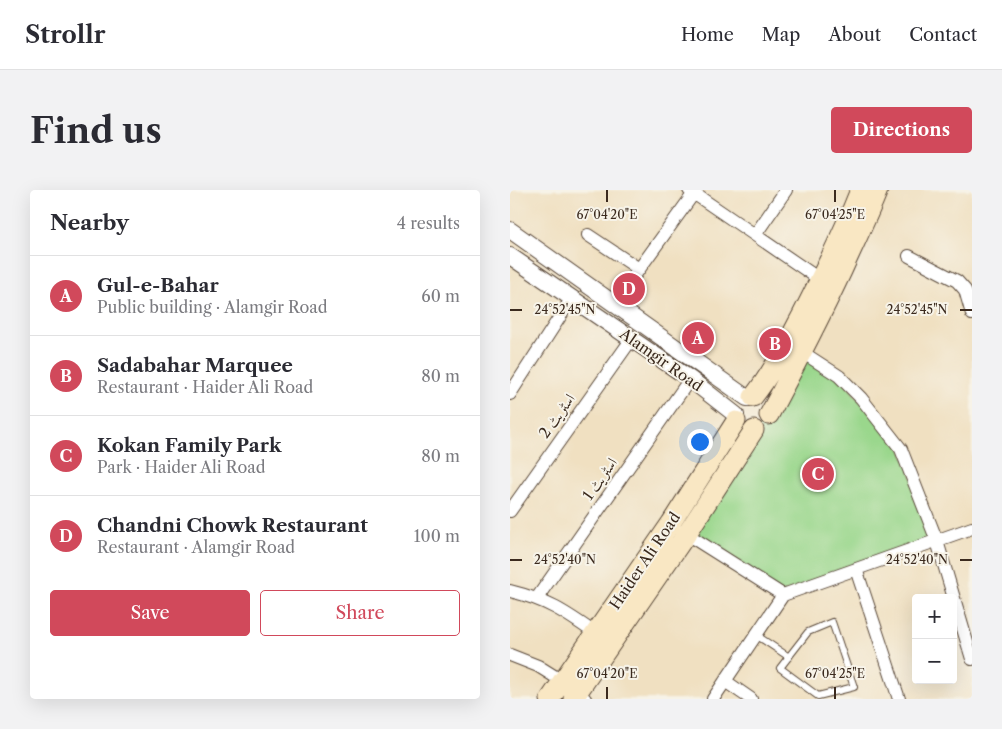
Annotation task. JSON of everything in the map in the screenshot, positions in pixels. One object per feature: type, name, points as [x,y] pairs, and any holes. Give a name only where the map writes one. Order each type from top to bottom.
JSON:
[{"type":"main road","points":[[769,415],[802,352],[860,190]]},
{"type":"main road","points":[[750,398],[766,381],[827,284],[870,211],[878,190]]},
{"type":"main road","name":"Haider Ali Road","points":[[550,699],[671,523],[736,418]]},
{"type":"main road","name":"Haider Ali Road","points":[[578,697],[754,430]]},
{"type":"street","points":[[754,235],[786,190]]},
{"type":"street","points":[[614,304],[692,192],[827,284]]},
{"type":"street","name":"Alamgir Road","points":[[510,230],[750,398]]},
{"type":"street","points":[[588,235],[639,269]]},
{"type":"street","name":"Alamgir Road","points":[[510,256],[690,379],[736,418]]},
{"type":"street","points":[[909,256],[957,281],[965,290],[972,314]]},
{"type":"street","points":[[510,394],[572,298]]},
{"type":"street","name":"اسٹریٹ 2","points":[[510,510],[631,340]]},
{"type":"street","points":[[802,352],[839,376],[856,392],[900,448],[937,541],[972,659]]},
{"type":"street","name":"اسٹریٹ 1","points":[[537,598],[690,379]]},
{"type":"street","points":[[750,398],[758,398],[766,403],[769,415],[764,426],[754,430],[743,427],[736,418],[738,405],[750,398]]},
{"type":"street","points":[[671,523],[686,535],[784,594]]},
{"type":"street","points":[[713,699],[784,594],[972,528]]},
{"type":"street","points":[[856,569],[899,699]]},
{"type":"street","points":[[510,591],[537,598],[569,614],[596,634]]},
{"type":"street","points":[[510,654],[538,666],[562,681],[578,697]]},
{"type":"street","points":[[725,681],[751,699]]},
{"type":"lane","points":[[832,622],[854,687],[818,696],[780,668],[789,657],[808,632],[832,622]]},
{"type":"lane","points":[[756,634],[789,657]]},
{"type":"green space","points":[[802,352],[839,376],[901,449],[937,541],[783,595],[686,535],[780,394]]},
{"type":"place","name":"Chandni Chowk Restaurant","points":[[629,289]]},
{"type":"place","name":"Gul-e-Bahar","points":[[698,338]]},
{"type":"place","name":"Sadabahar Marquee","points":[[775,344]]},
{"type":"place","name":"Kokan Family Park","points":[[818,474]]}]
